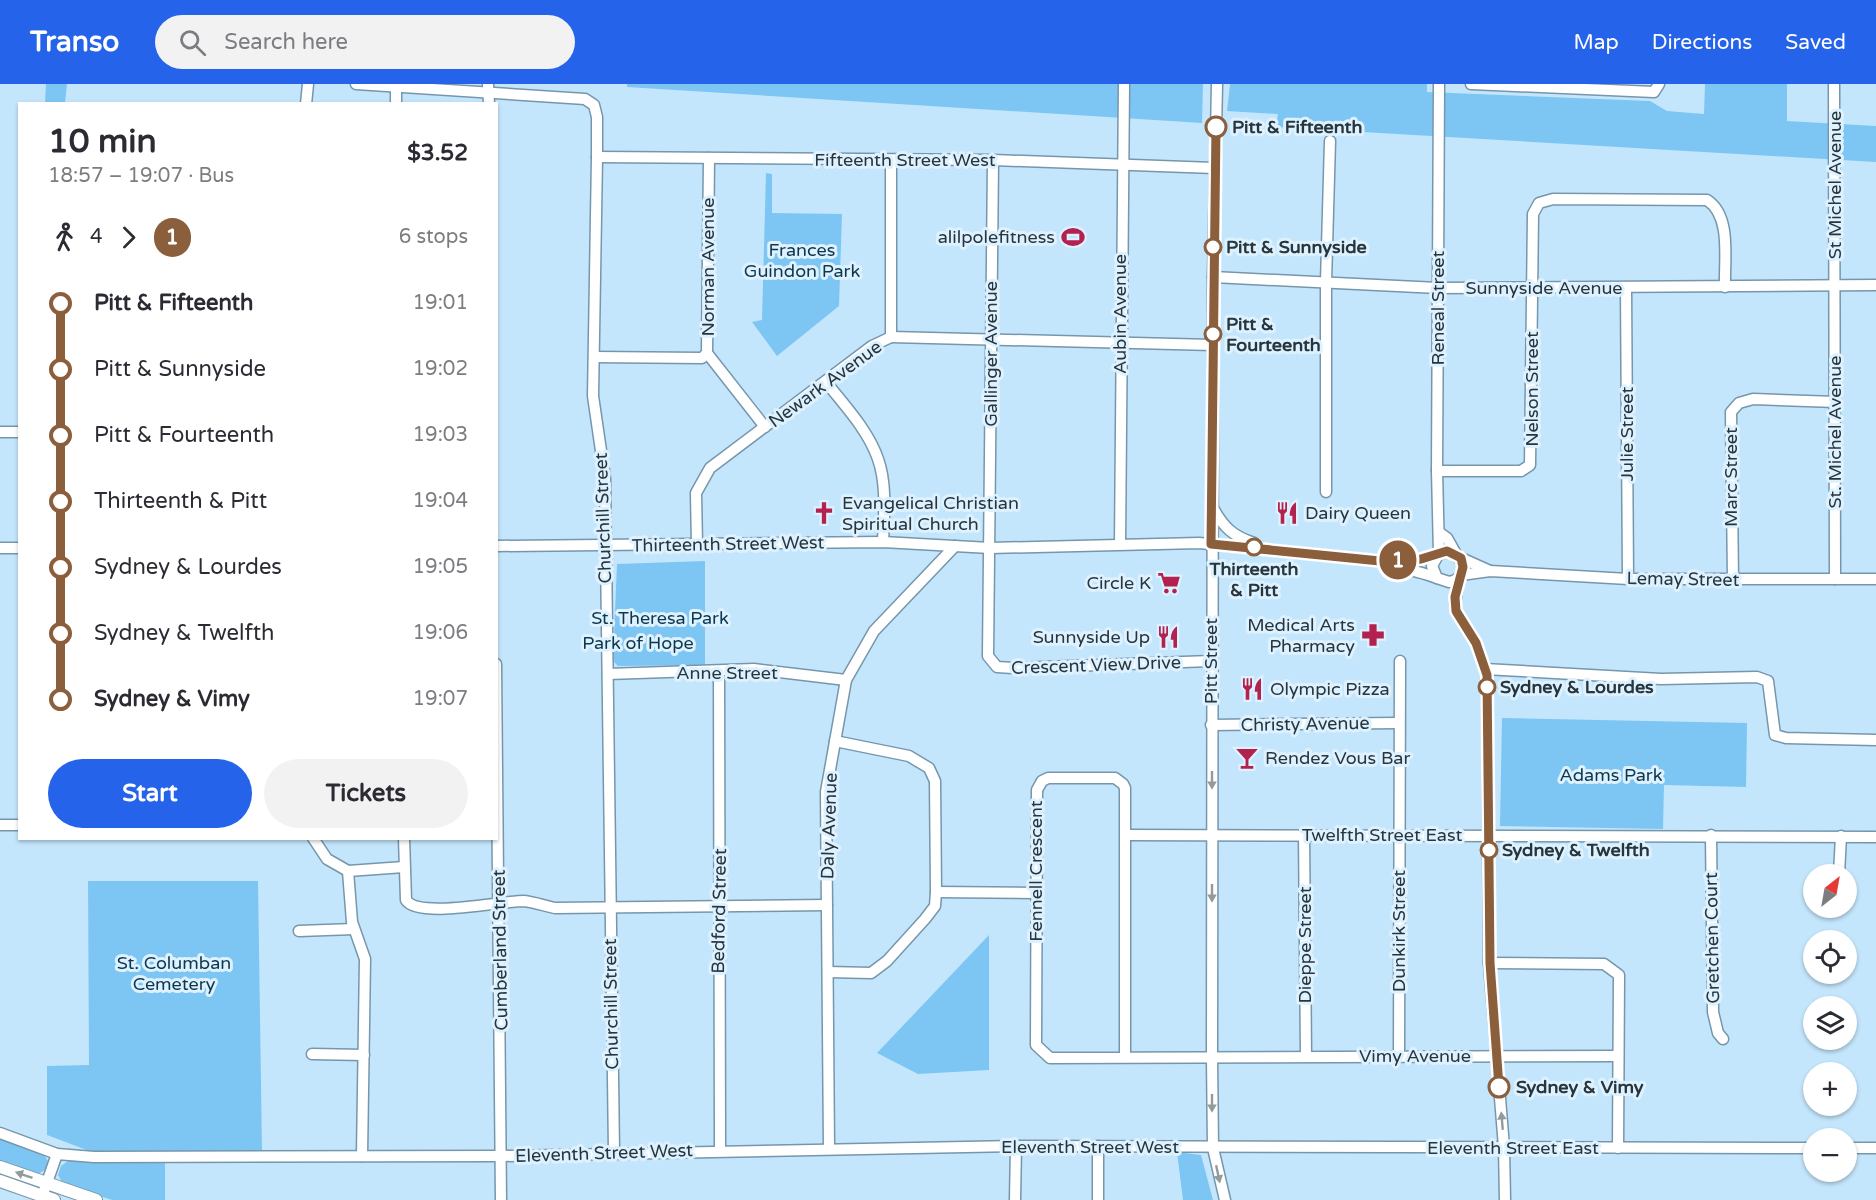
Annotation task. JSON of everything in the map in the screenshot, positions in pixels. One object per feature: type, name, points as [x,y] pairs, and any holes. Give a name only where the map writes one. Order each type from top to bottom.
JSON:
[{"type":"main road","points":[[0,1167],[96,1200]]},
{"type":"main road","points":[[0,1180],[48,1198]]},
{"type":"street","points":[[306,102],[308,84]]},
{"type":"street","points":[[356,84],[489,93]]},
{"type":"street","name":"Aubin Avenue","points":[[1120,544],[1124,84]]},
{"type":"street","name":"Pitt Street","points":[[1217,84],[1214,168],[1211,544],[1212,1058],[1213,1148],[1225,1200]]},
{"type":"street","name":"Reneal Street","points":[[1438,554],[1440,533],[1437,524],[1439,84]]},
{"type":"street","points":[[1471,84],[1654,92],[1659,86]]},
{"type":"street","name":"St Michel Avenue","points":[[1834,84],[1835,286]]},
{"type":"street","points":[[396,87],[396,102]]},
{"type":"street","name":"Churchill Street","points":[[489,93],[585,99],[594,105],[597,117],[593,396],[605,478],[614,1152]]},
{"type":"street","points":[[1326,492],[1326,282],[1330,141]]},
{"type":"street","name":"Fifteenth Street West","points":[[597,157],[993,159],[1214,168]]},
{"type":"street","name":"Norman Avenue","points":[[709,158],[707,353],[765,427]]},
{"type":"street","name":"Gallinger Avenue","points":[[990,548],[993,159]]},
{"type":"street","name":"Newark Avenue","points":[[697,545],[696,493],[710,468],[872,346],[891,337],[891,160]]},
{"type":"street","points":[[1532,289],[1533,214],[1539,203],[1553,199],[1707,200],[1718,207],[1723,221],[1725,287]]},
{"type":"street","name":"Sunnyside Avenue","points":[[1213,277],[1438,288],[1876,285]]},
{"type":"street","name":"St. Michel Avenue","points":[[1835,286],[1835,579]]},
{"type":"street","name":"Julie Street","points":[[1626,288],[1628,579]]},
{"type":"street","name":"Nelson Street","points":[[1437,471],[1521,471],[1530,465],[1532,289]]},
{"type":"street","points":[[891,337],[1213,345]]},
{"type":"street","points":[[594,357],[702,358],[707,353]]},
{"type":"street","points":[[826,382],[863,428],[878,458],[882,475],[883,542]]},
{"type":"street","name":"Marc Street","points":[[1732,580],[1731,412],[1739,403],[1753,399],[1836,402]]},
{"type":"street","points":[[0,432],[18,432]]},
{"type":"street","points":[[1213,507],[1222,523],[1236,537],[1272,548],[1390,562],[1447,551],[1458,556]]},
{"type":"street","points":[[1440,533],[1448,538],[1463,567],[1463,576],[1455,603],[1476,643],[1485,669],[1490,963],[1504,1147],[1505,1200]]},
{"type":"street","name":"Thirteenth Street West","points":[[498,546],[883,542],[990,548],[1120,544],[1211,544],[1272,548]]},
{"type":"street","name":"Daly Avenue","points":[[829,1148],[826,792],[846,680],[874,632],[955,546]]},
{"type":"street","points":[[0,548],[18,548]]},
{"type":"street","name":"Crescent View Drive","points":[[990,548],[988,656],[997,667],[1211,661]]},
{"type":"street","points":[[1437,578],[1432,566],[1438,554]]},
{"type":"street","name":"Lemay Street","points":[[1458,556],[1490,571]]},
{"type":"street","points":[[1390,562],[1404,570],[1425,572],[1449,582],[1463,576]]},
{"type":"street","name":"Lemay Street","points":[[1463,576],[1490,571],[1628,579],[1876,579]]},
{"type":"street","name":"Dunkirk Street","points":[[1399,1057],[1398,723],[1400,661]]},
{"type":"street","name":"Anne Street","points":[[608,674],[719,672],[754,669],[846,680]]},
{"type":"street","points":[[1485,669],[1661,680],[1757,677],[1768,681],[1772,694],[1772,723],[1775,735],[1786,738],[1876,740]]},
{"type":"street","name":"Bedford Street","points":[[719,672],[720,1149]]},
{"type":"street","name":"Christy Avenue","points":[[1211,725],[1398,723]]},
{"type":"street","points":[[828,972],[872,973],[887,961],[926,919],[935,906],[936,892],[935,781],[929,768],[909,756],[835,741]]},
{"type":"street","name":"Fennell Crescent","points":[[1125,1056],[1125,788],[1119,780],[1042,781],[1036,790],[1036,1045],[1050,1058],[1125,1056],[1212,1058]]},
{"type":"street","name":"Cumberland Street","points":[[498,784],[501,1200]]},
{"type":"street","points":[[0,825],[18,825]]},
{"type":"street","name":"Dieppe Street","points":[[1305,834],[1306,1056]]},
{"type":"street","name":"Twelfth Street East","points":[[1126,836],[1399,834],[1876,837]]},
{"type":"street","name":"Gretchen Court","points":[[1711,835],[1713,1012],[1718,1033],[1723,1039]]},
{"type":"street","points":[[1840,864],[1841,836]]},
{"type":"street","points":[[314,840],[327,859],[348,871],[404,867]]},
{"type":"street","points":[[404,840],[408,904],[418,908],[526,901],[555,908],[827,904]]},
{"type":"street","points":[[348,871],[354,929],[365,959],[362,1156]]},
{"type":"street","points":[[936,892],[1035,893]]},
{"type":"street","points":[[299,931],[354,929]]},
{"type":"street","points":[[1490,963],[1604,964],[1620,975],[1618,1148]]},
{"type":"street","points":[[312,1054],[364,1055]]},
{"type":"street","name":"Vimy Avenue","points":[[1212,1058],[1618,1056]]},
{"type":"street","name":"Eleventh Street West","points":[[0,1132],[57,1154],[94,1157],[502,1155],[720,1149],[1016,1146],[1213,1148]]},
{"type":"street","points":[[1015,1200],[1016,1146]]},
{"type":"street","points":[[1098,1146],[1098,1200]]},
{"type":"street","name":"Eleventh Street East","points":[[1213,1148],[1803,1148]]},
{"type":"street","points":[[1857,1148],[1876,1148]]},
{"type":"street","points":[[48,1198],[47,1183],[57,1154]]},
{"type":"green space","points":[[46,84],[67,84],[65,102],[45,102]]},
{"type":"green space","points":[[627,84],[1203,84],[1202,123],[627,87]]},
{"type":"green space","points":[[1230,84],[1427,84],[1427,92],[1650,101],[1667,111],[1704,114],[1705,84],[1787,84],[1787,121],[1876,126],[1876,162],[1276,127],[1278,114],[1227,111]]},
{"type":"green space","name":"Frances Guindon Park","points":[[766,173],[772,174],[772,213],[842,214],[839,306],[777,356],[752,322],[762,320]]},
{"type":"green space","name":"St. Theresa Park","points":[[705,561],[705,665],[618,666],[613,661],[617,564]]},
{"type":"green space","name":"Adams Park","points":[[1502,718],[1747,723],[1746,787],[1664,785],[1663,829],[1500,826]]},
{"type":"green space","name":"St. Columban Cemetery","points":[[88,881],[258,881],[262,1151],[92,1152],[47,1135],[47,1066],[89,1065]]},
{"type":"green space","points":[[989,935],[989,1070],[918,1074],[877,1053]]},
{"type":"green space","points":[[0,1138],[44,1155],[48,1161],[45,1170],[38,1174],[0,1162]]},
{"type":"green space","points":[[1177,1152],[1201,1155],[1213,1200],[1183,1200]]},
{"type":"green space","points":[[68,1161],[165,1161],[165,1200],[112,1200],[63,1184],[58,1175],[61,1166]]},
{"type":"bus line","name":"1","points":[[1216,127],[1211,544],[1285,549],[1390,562],[1421,559],[1447,551],[1461,558],[1463,570],[1455,597],[1456,611],[1476,643],[1484,660],[1487,675],[1490,963],[1499,1087]]},
{"type":"place","name":"Pitt & Fifteenth","points":[[1216,127]]},
{"type":"place","name":"alilpolefitness","points":[[1073,237]]},
{"type":"place","name":"Pitt & Sunnyside","points":[[1213,247]]},
{"type":"place","name":"Pitt & Fourteenth","points":[[1213,334]]},
{"type":"place","name":"Evangelical Christian Spiritual Church","points":[[824,513]]},
{"type":"place","name":"Dairy Queen","points":[[1287,513]]},
{"type":"place","name":"Thirteenth & Pitt","points":[[1254,547]]},
{"type":"place","name":"Circle K","points":[[1169,583]]},
{"type":"place","name":"Medical Arts Pharmacy","points":[[1373,635]]},
{"type":"place","name":"Sunnyside Up","points":[[1168,637]]},
{"type":"place","name":"Sydney & Lourdes","points":[[1487,687]]},
{"type":"place","name":"Olympic Pizza","points":[[1252,689]]},
{"type":"place","name":"Rendez Vous Bar","points":[[1247,758]]},
{"type":"place","name":"Sydney & Twelfth","points":[[1489,850]]},
{"type":"place","name":"Sydney & Vimy","points":[[1499,1087]]},
{"type":"park label","name":"Park of Hope","points":[[638,643]]}]
